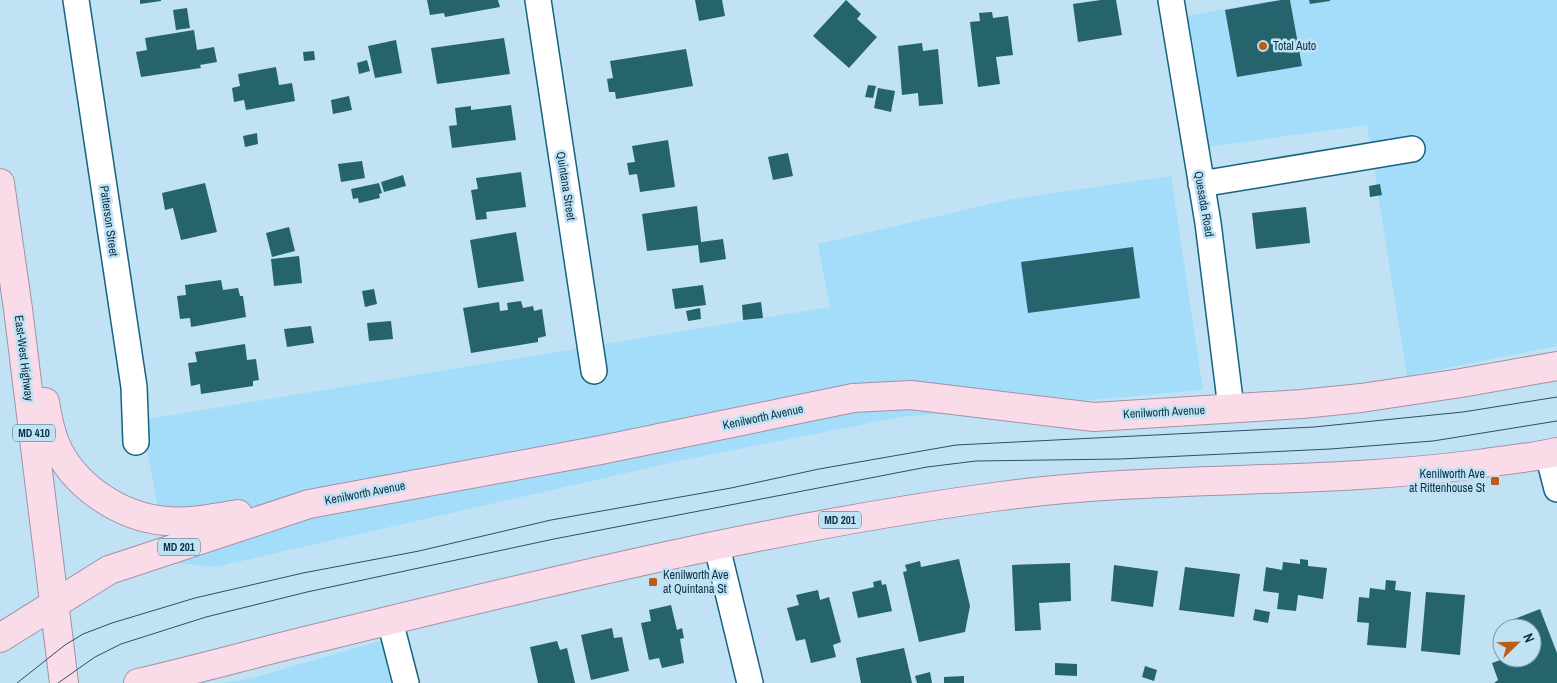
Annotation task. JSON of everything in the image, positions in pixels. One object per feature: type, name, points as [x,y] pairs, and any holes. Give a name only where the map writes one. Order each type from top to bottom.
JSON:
[{"type":"main road","name":"East-West Highway","points":[[0,183],[18,309],[64,683]]},
{"type":"main road","points":[[18,309],[36,362],[55,443],[72,471],[97,495],[137,516],[167,521],[203,519],[309,504]]},
{"type":"main road","name":"Kenilworth Avenue","points":[[0,638],[109,570],[309,504],[611,448],[853,398],[911,396],[1094,416],[1361,398],[1557,366]]},
{"type":"main road","name":"MD 201","points":[[138,683],[390,621],[716,547],[820,524],[921,507],[1029,492],[1195,481],[1330,477],[1434,470],[1552,453]]},
{"type":"main road","points":[[189,683],[220,664]]},
{"type":"street","name":"Patterson Street","points":[[76,0],[134,387],[136,442]]},
{"type":"street","name":"Quintana Street","points":[[538,0],[594,371]]},
{"type":"street","name":"Quesada Road","points":[[1171,0],[1201,184],[1220,314],[1231,408]]},
{"type":"street","points":[[1201,184],[1412,149]]},
{"type":"street","points":[[1552,453],[1557,489]]},
{"type":"street","points":[[716,547],[750,683]]},
{"type":"street","points":[[390,621],[406,683]]},
{"type":"shaded area","points":[[1275,0],[1557,0],[1557,346],[1407,376],[1367,125],[1199,148],[1181,17]]},
{"type":"shaded area","points":[[1171,176],[1203,390],[900,417],[679,461],[215,567],[168,562],[142,420],[830,307],[818,244],[1012,199]]},
{"type":"shaded area","points":[[383,640],[395,683],[222,683],[252,678]]},
{"type":"building","points":[[140,0],[161,0],[161,1],[140,4]]},
{"type":"building","points":[[427,0],[498,0],[500,7],[445,17],[444,13],[430,15]]},
{"type":"building","points":[[695,0],[722,0],[725,16],[699,21]]},
{"type":"building","points":[[846,0],[861,14],[857,19],[877,37],[849,68],[813,36]]},
{"type":"building","points":[[1116,0],[1122,35],[1078,42],[1073,4]]},
{"type":"building","points":[[1290,0],[1302,66],[1237,77],[1225,10]]},
{"type":"building","points":[[1309,0],[1330,0],[1330,1],[1310,4]]},
{"type":"building","points":[[187,8],[190,28],[176,30],[173,10]]},
{"type":"building","points":[[992,12],[993,18],[1008,16],[1013,55],[996,57],[1000,84],[978,87],[970,22],[980,21],[979,13]]},
{"type":"building","points":[[194,30],[197,50],[214,47],[217,62],[200,65],[201,68],[141,77],[136,52],[147,50],[145,38]]},
{"type":"building","points":[[504,38],[510,74],[437,84],[431,48]]},
{"type":"building","points":[[396,40],[402,73],[375,78],[368,46]]},
{"type":"building","points":[[922,43],[923,51],[938,49],[943,104],[919,106],[918,93],[902,95],[898,46]]},
{"type":"building","points":[[686,49],[693,86],[616,99],[615,92],[609,92],[607,79],[613,78],[610,61]]},
{"type":"building","points":[[314,51],[315,60],[304,61],[303,52]]},
{"type":"building","points":[[367,60],[370,71],[359,74],[357,63]]},
{"type":"building","points":[[276,67],[279,85],[292,83],[295,101],[246,110],[244,100],[234,102],[232,88],[240,86],[238,74]]},
{"type":"building","points":[[868,85],[876,86],[873,98],[865,97]]},
{"type":"building","points":[[878,88],[895,91],[891,112],[874,108]]},
{"type":"building","points":[[349,96],[352,110],[333,114],[331,100]]},
{"type":"building","points":[[511,105],[516,140],[452,148],[449,126],[457,125],[455,108],[471,106],[471,110]]},
{"type":"building","points":[[257,133],[258,144],[245,147],[243,136]]},
{"type":"building","points":[[668,140],[675,187],[640,192],[637,174],[629,175],[627,163],[635,162],[632,146]]},
{"type":"building","points":[[788,153],[793,176],[773,180],[768,157]]},
{"type":"building","points":[[362,161],[365,178],[341,182],[338,164]]},
{"type":"building","points":[[521,172],[526,207],[486,212],[487,219],[476,220],[471,190],[478,189],[476,178]]},
{"type":"building","points":[[403,175],[406,186],[384,192],[381,182]]},
{"type":"building","points":[[205,183],[217,232],[181,240],[173,208],[165,210],[162,193]]},
{"type":"building","points":[[379,183],[382,193],[379,194],[380,198],[359,203],[358,198],[353,199],[351,189]]},
{"type":"building","points":[[1380,184],[1382,195],[1370,197],[1369,186]]},
{"type":"building","points":[[697,206],[701,242],[723,239],[726,259],[700,263],[698,245],[647,251],[642,214]]},
{"type":"building","points":[[1306,207],[1310,243],[1256,249],[1252,213]]},
{"type":"building","points":[[289,227],[295,251],[272,257],[266,233]]},
{"type":"building","points":[[516,232],[524,281],[478,288],[470,240]]},
{"type":"building","points":[[1133,247],[1140,298],[1028,313],[1021,262]]},
{"type":"building","points":[[299,256],[302,283],[274,286],[271,259]]},
{"type":"building","points":[[221,280],[223,290],[238,288],[240,296],[243,296],[246,317],[191,327],[190,318],[180,319],[177,296],[186,295],[185,285]]},
{"type":"building","points":[[703,285],[706,305],[675,309],[672,289]]},
{"type":"building","points":[[374,289],[377,304],[365,307],[362,291]]},
{"type":"building","points":[[521,301],[523,308],[533,306],[534,311],[542,309],[546,336],[538,338],[538,342],[471,353],[463,308],[499,302],[500,311],[508,310],[507,303]]},
{"type":"building","points":[[761,302],[763,318],[743,320],[742,305]]},
{"type":"building","points":[[700,308],[701,319],[688,321],[686,311]]},
{"type":"building","points":[[391,321],[393,339],[369,341],[367,323]]},
{"type":"building","points":[[311,326],[314,343],[287,347],[284,329]]},
{"type":"building","points":[[245,344],[247,360],[256,359],[259,380],[253,381],[253,386],[201,394],[200,384],[191,386],[188,363],[197,362],[195,352]]},
{"type":"building","points":[[959,559],[970,606],[965,632],[919,642],[903,572],[907,571],[905,565],[920,561],[921,567]]},
{"type":"building","points":[[1300,559],[1308,560],[1308,566],[1327,568],[1323,599],[1298,595],[1296,611],[1277,609],[1279,593],[1263,591],[1266,567],[1282,570],[1283,562],[1300,564]]},
{"type":"building","points":[[1070,563],[1071,601],[1039,603],[1041,630],[1015,631],[1012,565]]},
{"type":"building","points":[[1114,565],[1158,571],[1153,607],[1111,601]]},
{"type":"building","points":[[1185,567],[1240,574],[1234,617],[1179,610]]},
{"type":"building","points":[[881,580],[882,585],[886,584],[892,611],[858,618],[852,592],[874,587],[873,582]]},
{"type":"building","points":[[1386,580],[1396,581],[1395,590],[1411,592],[1406,648],[1367,645],[1369,623],[1357,622],[1359,597],[1369,598],[1370,588],[1385,590]]},
{"type":"building","points":[[818,590],[820,600],[829,597],[841,642],[833,645],[836,657],[811,663],[805,639],[796,641],[787,608],[799,605],[796,595]]},
{"type":"building","points":[[1426,592],[1465,595],[1460,655],[1421,651]]},
{"type":"building","points":[[671,605],[677,630],[682,628],[684,638],[680,639],[684,663],[662,668],[659,658],[649,660],[641,623],[651,621],[649,610]]},
{"type":"building","points":[[1255,609],[1270,612],[1268,623],[1253,620]]},
{"type":"building","points":[[1540,609],[1557,653],[1557,683],[1494,683],[1498,680],[1494,668],[1542,668],[1542,618],[1517,618]]},
{"type":"building","points":[[612,628],[614,638],[622,637],[629,671],[591,680],[581,635]]},
{"type":"building","points":[[557,641],[560,650],[567,648],[575,683],[538,683],[530,647]]},
{"type":"building","points":[[904,648],[912,683],[861,683],[856,658]]},
{"type":"building","points":[[1055,663],[1077,664],[1077,676],[1055,675]]},
{"type":"building","points":[[1145,666],[1157,670],[1154,681],[1142,677]]},
{"type":"building","points":[[930,672],[932,683],[917,683],[915,676]]},
{"type":"building","points":[[964,676],[964,683],[944,683],[944,677]]},
{"type":"tram line","points":[[17,683],[65,645],[83,634],[112,623],[195,598],[303,573],[419,551],[551,520],[731,488],[819,469],[956,445],[1314,427],[1463,412],[1557,397]]},
{"type":"tram line","points":[[58,683],[95,657],[121,644],[206,617],[307,592],[554,539],[927,467],[976,461],[1120,459],[1330,449],[1433,441],[1557,421]]},
{"type":"place","name":"Total Auto","points":[[1263,46]]},
{"type":"place","name":"Kenilworth Ave at Rittenhouse St","points":[[1495,481]]},
{"type":"place","name":"Kenilworth Ave at Quintana St","points":[[653,582]]}]
